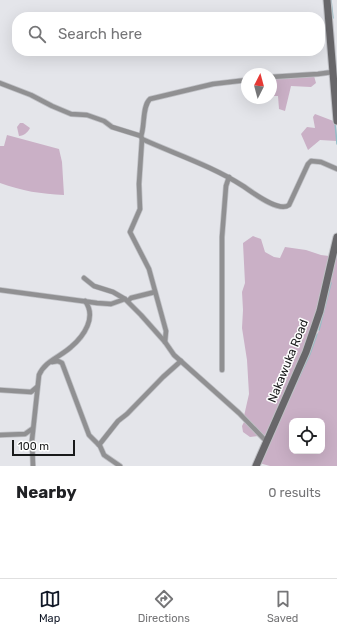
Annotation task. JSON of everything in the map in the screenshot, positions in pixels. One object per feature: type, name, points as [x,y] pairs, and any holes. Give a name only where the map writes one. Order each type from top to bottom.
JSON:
[{"type":"main road","points":[[327,0],[337,121]]},
{"type":"main road","name":"Nakawuka Road","points":[[256,466],[306,352],[320,311],[337,242]]},
{"type":"street","points":[[277,77],[333,72]]},
{"type":"street","points":[[165,342],[166,331],[149,269],[130,232],[140,208],[139,184],[141,137],[144,128],[143,122],[146,104],[150,99],[213,84],[241,81]]},
{"type":"street","points":[[0,82],[71,114],[87,115],[141,137],[229,177],[263,199],[283,208],[289,205],[308,164],[311,161],[317,161],[337,169]]},
{"type":"street","points":[[222,370],[222,237],[226,186],[229,177]]},
{"type":"street","points":[[84,278],[94,286],[113,292],[126,300],[165,342],[174,355],[239,413],[266,441]]},
{"type":"street","points":[[0,290],[111,304],[155,292]]},
{"type":"street","points":[[33,466],[32,440],[38,375],[42,367],[71,347],[83,334],[90,321],[90,309],[86,301]]},
{"type":"street","points":[[90,309],[93,304],[96,303]]},
{"type":"street","points":[[50,362],[58,361],[62,363],[89,435],[104,455],[120,466]]},
{"type":"street","points":[[98,445],[118,421],[128,414],[163,377],[181,361]]},
{"type":"street","points":[[31,392],[37,387]]},
{"type":"street","points":[[0,390],[31,392],[36,396]]},
{"type":"street","points":[[25,434],[33,429]]},
{"type":"street","points":[[0,434],[25,434],[32,440]]},
{"type":"shaded area","points":[[314,76],[316,83],[311,87],[291,86],[285,111],[279,109],[277,78]]},
{"type":"shaded area","points":[[315,114],[336,122],[337,141],[320,140],[308,150],[301,134],[307,127],[315,128],[313,117]]},
{"type":"shaded area","points":[[20,123],[23,123],[30,128],[26,134],[19,136],[17,127]]},
{"type":"shaded area","points":[[7,135],[59,149],[62,162],[64,195],[32,192],[0,183],[0,146],[4,146]]},
{"type":"shaded area","points":[[253,236],[261,239],[265,252],[274,257],[280,258],[285,247],[306,250],[329,256],[330,258],[313,324],[301,357],[267,435],[250,437],[243,432],[242,426],[244,422],[249,422],[244,416],[249,394],[247,360],[242,328],[242,292],[245,283],[243,243]]},
{"type":"shaded area","points":[[337,251],[337,466],[270,466],[259,463],[295,388],[319,330]]},
{"type":"waterway","points":[[331,0],[333,18]]},
{"type":"waterway","points":[[335,123],[337,144]]},
{"type":"waterway","points":[[331,278],[333,270]]},
{"type":"waterway","points":[[319,330],[331,283]]},
{"type":"waterway","points":[[288,401],[310,354],[317,334]]}]
